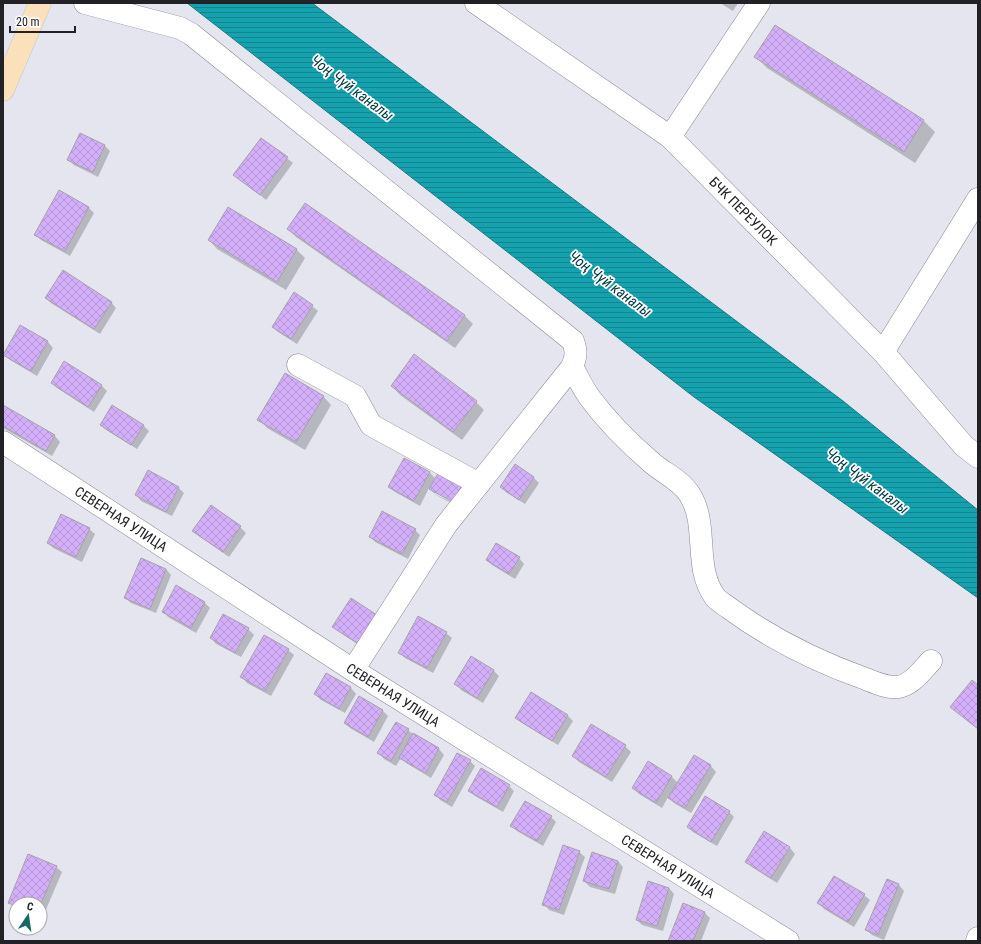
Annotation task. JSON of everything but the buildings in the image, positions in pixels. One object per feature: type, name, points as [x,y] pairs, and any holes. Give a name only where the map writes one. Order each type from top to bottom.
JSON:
[{"type":"main road","points":[[3,90],[40,3]]},
{"type":"street","points":[[85,3],[180,28],[191,34],[573,341],[576,348],[576,357],[572,367],[446,525],[352,670]]},
{"type":"street","name":"БЧК ПЕРЕУЛОК","points":[[476,3],[670,137],[883,352],[964,446],[978,457]]},
{"type":"street","points":[[670,137],[759,3]]},
{"type":"street","points":[[883,352],[978,199]]},
{"type":"street","points":[[298,365],[355,396],[371,425],[479,484]]},
{"type":"street","points":[[572,367],[590,398],[613,425],[652,463],[681,485],[690,495],[696,512],[702,541],[703,567],[707,583],[716,598],[738,614],[775,637],[822,662],[885,686],[898,687],[907,684],[931,661]]},
{"type":"street","name":"СЕВЕРНАЯ УЛИЦА","points":[[3,442],[352,670],[788,941]]},
{"type":"water","name":"Чоң Чүй каналы","points":[[187,3],[312,3],[843,401],[978,510],[978,598],[694,397]]}]
